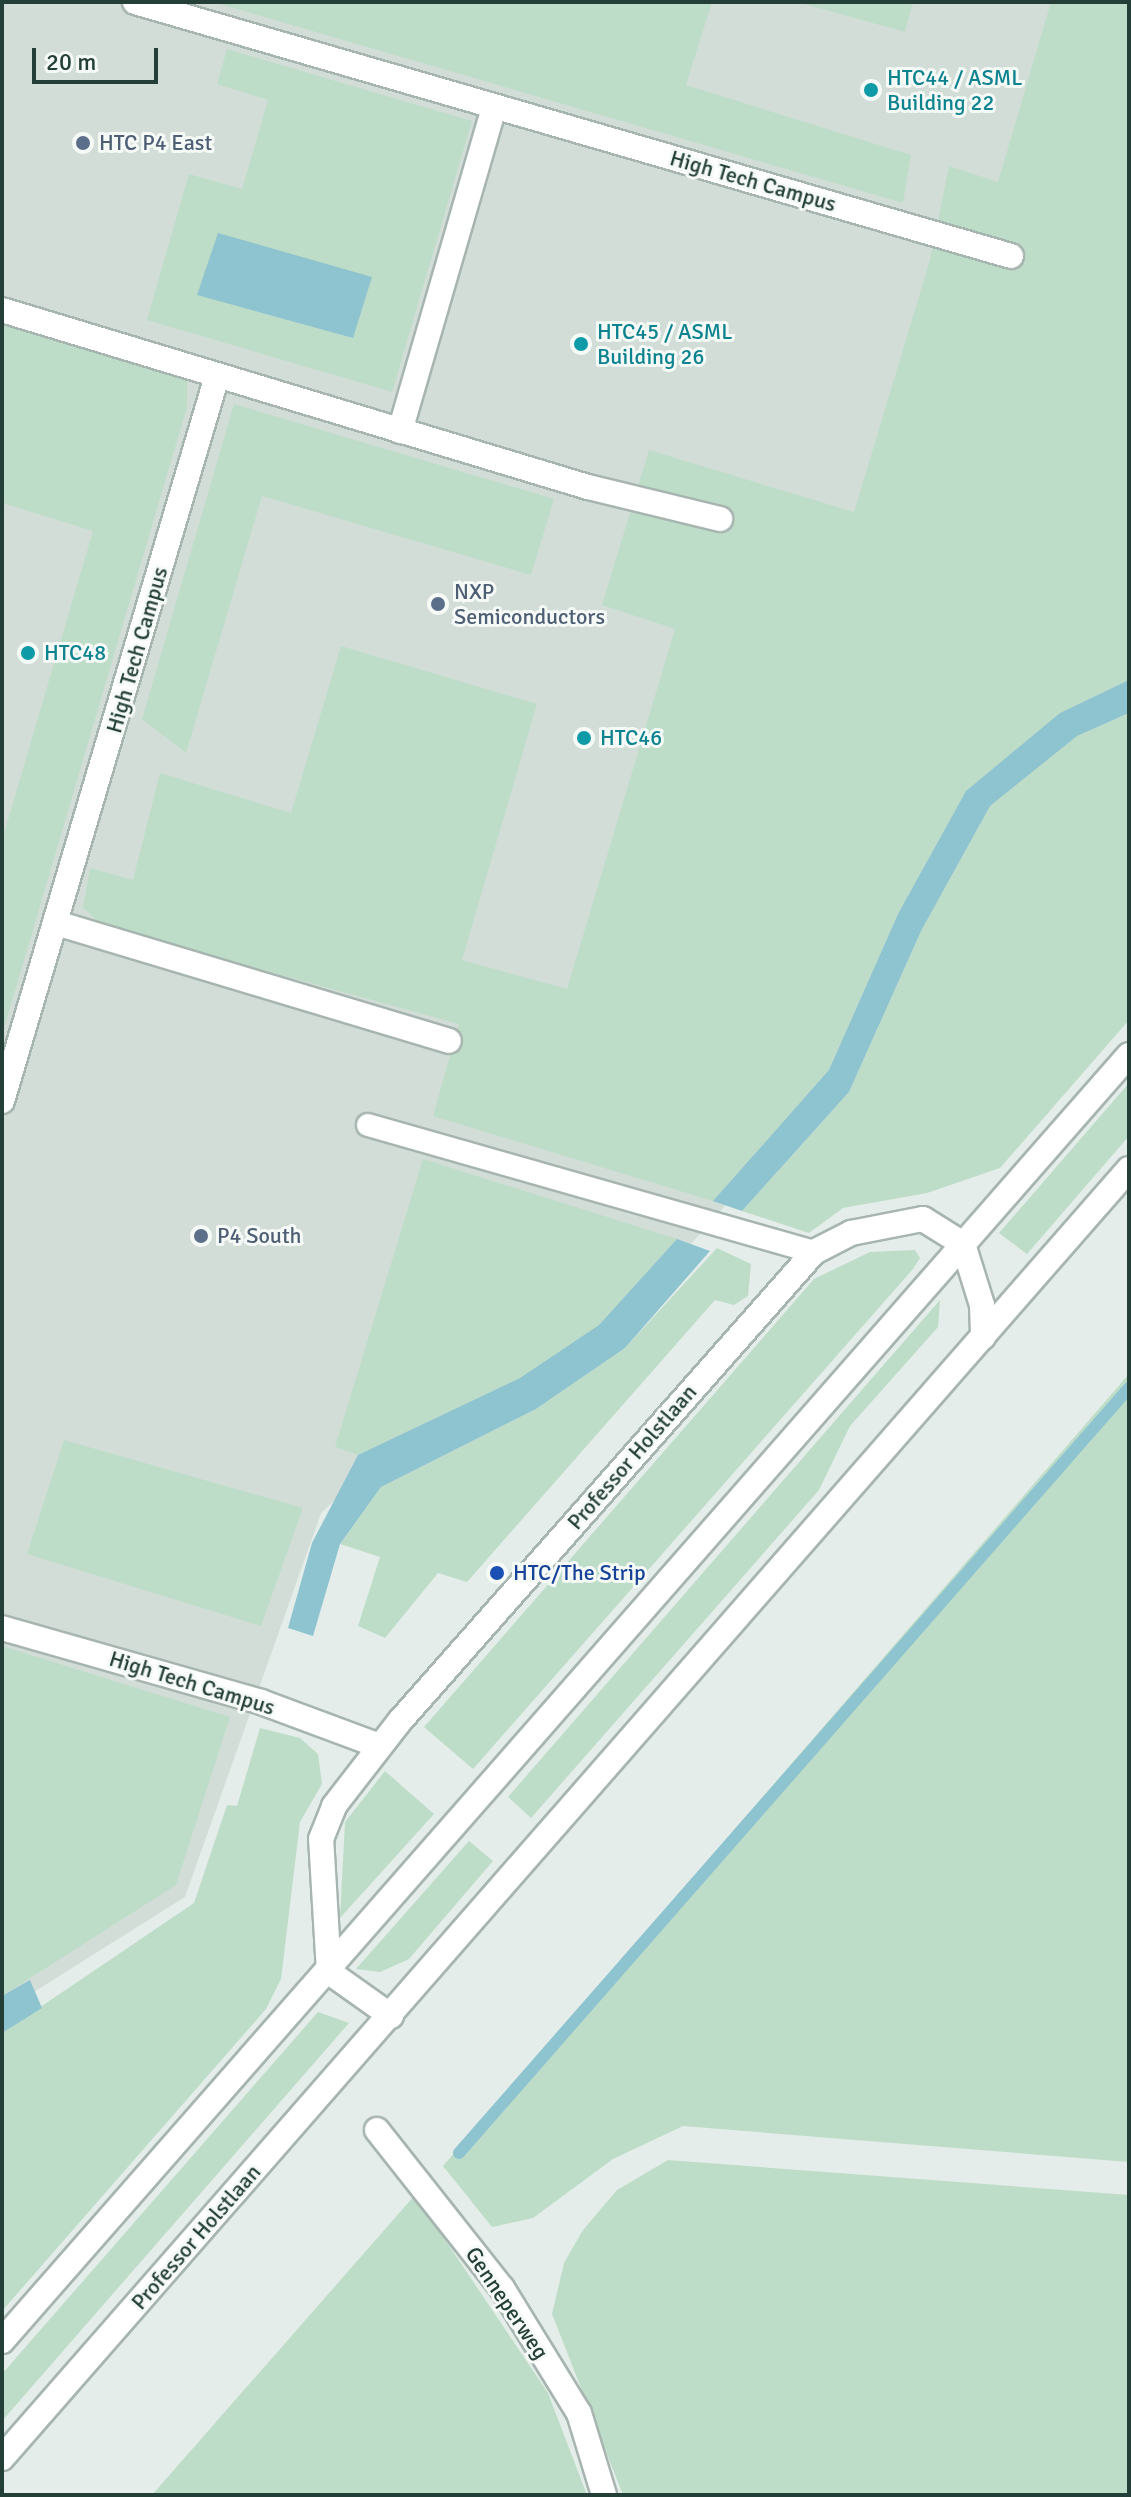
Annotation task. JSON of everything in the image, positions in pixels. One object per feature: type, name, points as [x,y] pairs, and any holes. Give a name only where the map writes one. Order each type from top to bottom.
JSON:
[{"type":"street","name":"High Tech Campus","points":[[135,2],[1011,256]]},
{"type":"street","points":[[400,431],[494,108]]},
{"type":"street","points":[[2,310],[400,431],[720,519]]},
{"type":"street","name":"High Tech Campus","points":[[2,1101],[217,376]]},
{"type":"street","points":[[56,923],[449,1041]]},
{"type":"street","points":[[2,2341],[329,1972],[1129,1055]]},
{"type":"street","name":"Professor Holstlaan","points":[[2,2458],[1129,1169]]},
{"type":"street","name":"Professor Holstlaan","points":[[329,1972],[321,1839],[334,1806],[379,1746],[814,1252],[851,1233],[923,1219],[963,1244]]},
{"type":"street","points":[[963,1244],[983,1337]]},
{"type":"street","name":"High Tech Campus","points":[[2,1628],[261,1702],[379,1746]]},
{"type":"street","points":[[329,1972],[391,2016]]},
{"type":"street","name":"Genneperweg","points":[[377,2130],[502,2288],[579,2413],[604,2495]]},
{"type":"lane","points":[[368,1125],[814,1252]]},
{"type":"shaded area","points":[[2,2],[1129,2],[1129,691],[837,1081],[611,1333],[371,1466],[321,1513],[185,1897],[2,2012]]},
{"type":"green space","points":[[213,2],[712,2],[686,85],[911,155],[903,203]]},
{"type":"green space","points":[[797,2],[913,2],[905,32]]},
{"type":"green space","points":[[1051,2],[1129,2],[1129,680],[1060,713],[966,791],[898,914],[829,1070],[713,1201],[433,1116],[459,1024],[104,926],[83,908],[90,868],[133,880],[160,773],[291,813],[341,646],[537,704],[462,960],[567,989],[675,629],[602,605],[649,450],[854,512],[930,260],[949,166],[998,182]]},
{"type":"green space","points":[[227,49],[472,121],[392,392],[147,320],[189,174],[242,189],[268,100],[217,84]]},
{"type":"green space","points":[[2,324],[187,378],[187,407],[2,1035],[2,840],[93,531],[2,503]]},
{"type":"green space","points":[[234,404],[554,499],[531,575],[262,496],[186,753],[142,719]]},
{"type":"green space","points":[[1129,713],[1129,1020],[1000,1168],[927,1193],[843,1208],[809,1233],[742,1211],[849,1092],[921,931],[990,806],[1077,736]]},
{"type":"green space","points":[[1129,1083],[1129,1136],[1027,1254],[999,1233]]},
{"type":"green space","points":[[423,1159],[677,1239],[599,1325],[520,1378],[358,1455],[335,1447]]},
{"type":"green space","points":[[717,1248],[751,1264],[748,1296],[734,1305],[715,1300],[467,1582],[438,1573],[385,1638],[358,1626],[380,1557],[340,1544],[381,1487],[536,1409],[625,1348]]},
{"type":"green space","points":[[915,1250],[920,1258],[913,1269],[473,1769],[424,1727],[814,1279],[870,1252]]},
{"type":"green space","points":[[940,1300],[938,1327],[850,1426],[819,1490],[531,1818],[508,1797]]},
{"type":"green space","points":[[1129,1374],[1129,2162],[683,2126],[613,2159],[533,2218],[492,2227],[443,2166]]},
{"type":"green space","points":[[64,1440],[303,1508],[261,1626],[27,1554]]},
{"type":"green space","points":[[2,1646],[230,1717],[176,1885],[2,1996]]},
{"type":"green space","points":[[260,1728],[300,1738],[318,1754],[322,1784],[300,1822],[281,1979],[266,2009],[2,2311],[2,2033],[194,1903],[227,1805],[237,1806]]},
{"type":"green space","points":[[385,1771],[434,1814],[340,1918],[345,1822]]},
{"type":"green space","points":[[469,1841],[493,1861],[409,1959],[380,1972],[356,1969]]},
{"type":"green space","points":[[318,2012],[349,2023],[2,2421],[2,2374]]},
{"type":"green space","points":[[668,2160],[1129,2195],[1129,2495],[623,2495],[552,2314],[564,2263],[583,2230],[617,2190]]},
{"type":"green space","points":[[415,2195],[548,2393],[587,2495],[152,2495]]},
{"type":"water","points":[[218,233],[372,277],[353,338],[197,295]]},
{"type":"water","points":[[1129,680],[1129,713],[1077,736],[990,806],[921,931],[849,1092],[742,1211],[713,1201],[829,1070],[898,914],[966,791],[1060,713]]},
{"type":"water","points":[[677,1239],[710,1251],[625,1348],[536,1409],[381,1487],[340,1544],[313,1636],[288,1628],[312,1543],[358,1455],[520,1378],[599,1325]]},
{"type":"water","points":[[30,1980],[42,2008],[2,2033],[2,1996]]},
{"type":"waterway","points":[[459,2153],[1129,1388]]},
{"type":"place","name":"HTC44 / ASML Building 22","points":[[871,90]]},
{"type":"place","name":"HTC P4 East","points":[[83,143]]},
{"type":"place","name":"HTC45 / ASML Building 26","points":[[581,344]]},
{"type":"place","name":"NXP Semiconductors","points":[[438,604]]},
{"type":"place","name":"HTC48","points":[[28,653]]},
{"type":"place","name":"HTC46","points":[[584,738]]},
{"type":"place","name":"P4 South","points":[[201,1236]]},
{"type":"place","name":"HTC/The Strip","points":[[497,1573]]}]
